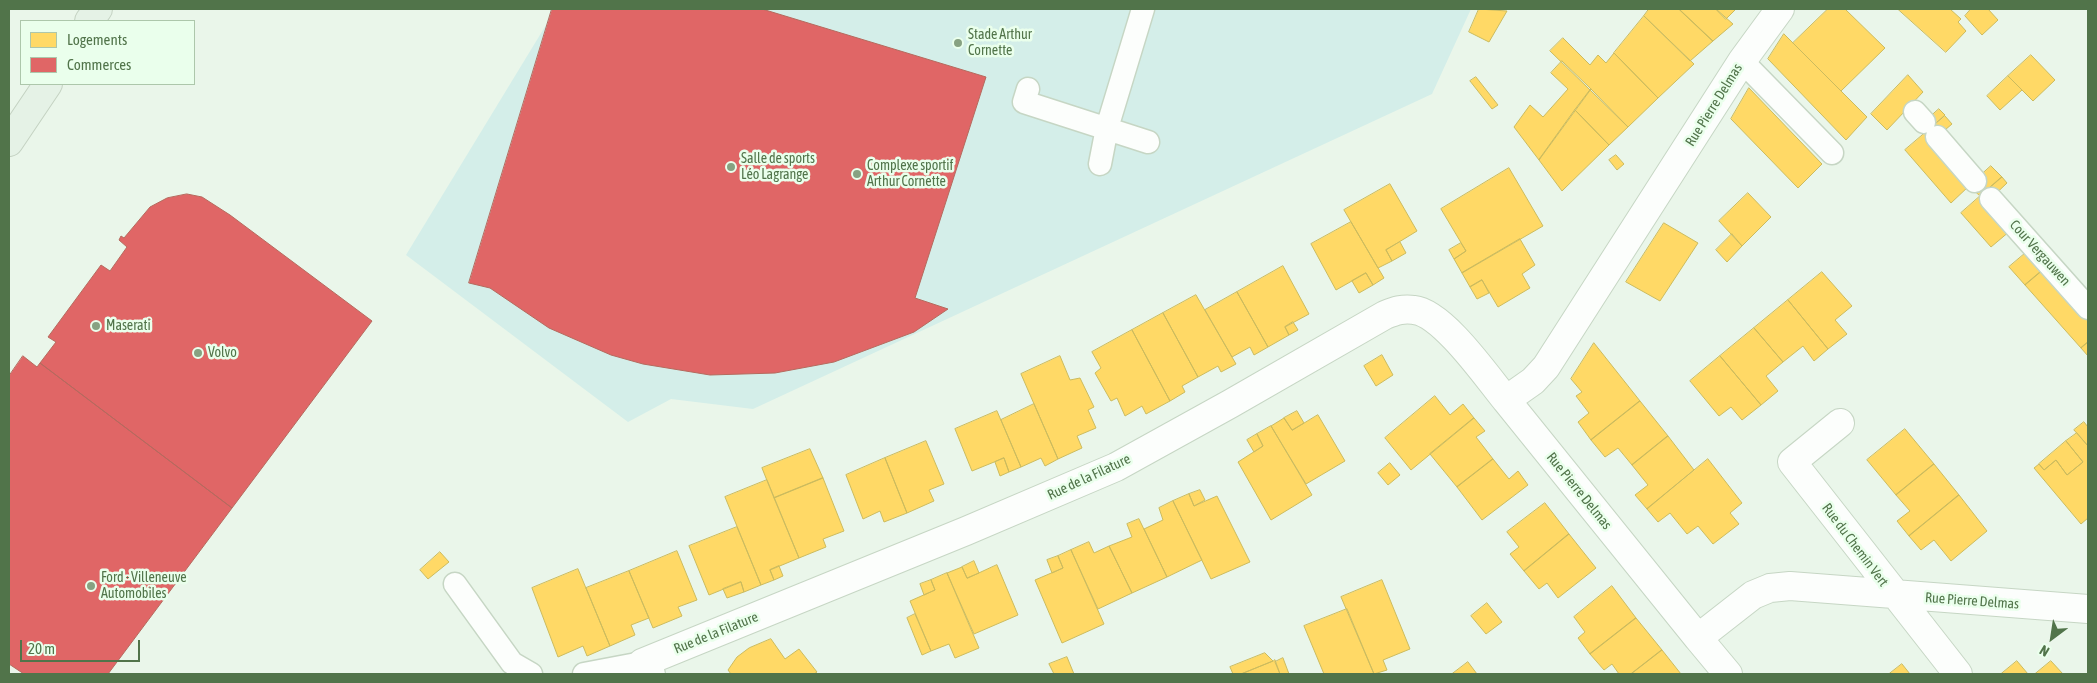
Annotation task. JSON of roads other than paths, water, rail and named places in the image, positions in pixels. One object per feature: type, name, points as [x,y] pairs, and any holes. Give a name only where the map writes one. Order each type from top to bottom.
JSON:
[{"type":"main road","points":[[90,20],[98,9]]},
{"type":"main road","points":[[9,142],[47,85]]},
{"type":"street","name":"Rue Pierre Delmas","points":[[1780,9],[1742,61],[1546,366],[1533,381],[1506,400],[1698,638],[1753,595],[1770,588],[1790,586],[2088,609]]},
{"type":"street","name":"Rue de la Filature","points":[[647,668],[1116,467],[1385,315],[1399,309],[1416,310],[1445,327],[1506,400]]},
{"type":"street","name":"Rue du Chemin Vert","points":[[1840,423],[1792,462],[1894,595],[1958,674]]},
{"type":"street","points":[[1698,638],[1728,674]]},
{"type":"lane","points":[[1100,164],[1107,128],[1143,9]]},
{"type":"lane","points":[[1742,61],[1832,153]]},
{"type":"lane","points":[[1028,89],[1024,102],[1148,142]]},
{"type":"lane","points":[[1925,124],[1975,180]]},
{"type":"lane","name":"Cour Vergauwen","points":[[1991,199],[2088,308]]},
{"type":"lane","points":[[455,584],[512,663],[531,674]]},
{"type":"lane","points":[[584,674],[647,668]]},
{"type":"place","name":"Stade Arthur Cornette","points":[[958,43]]},
{"type":"place","name":"Salle de sports Léo Lagrange","points":[[731,167]]},
{"type":"place","name":"Complexe sportif Arthur Cornette","points":[[857,174]]},
{"type":"place","name":"Maserati","points":[[96,326]]},
{"type":"place","name":"Volvo","points":[[198,353]]},
{"type":"place","name":"Ford - Villeneuve Automobiles","points":[[91,586]]}]
